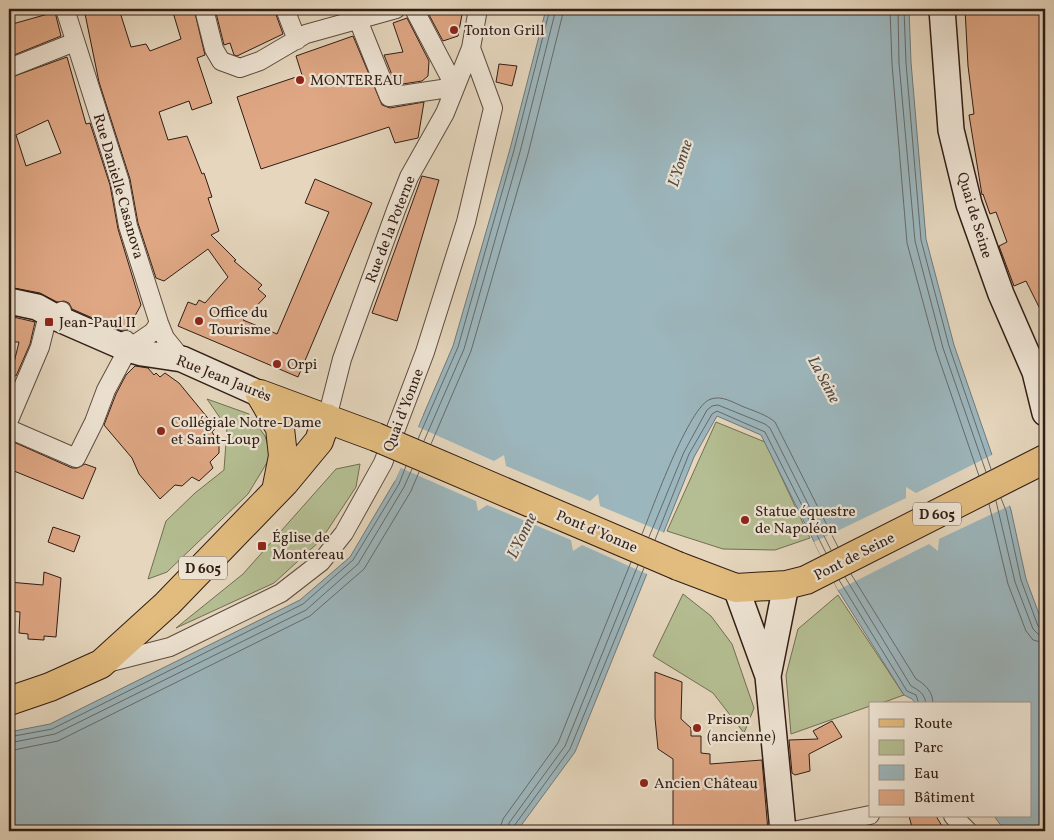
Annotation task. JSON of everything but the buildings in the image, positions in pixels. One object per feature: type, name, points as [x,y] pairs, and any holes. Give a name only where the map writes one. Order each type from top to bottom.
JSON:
[{"type":"main road","name":"Quai de Seine","points":[[942,9],[951,130],[969,204],[1000,294],[1040,374],[1045,413]]},
{"type":"main road","name":"Rue Jean Jaurès","points":[[9,301],[37,307],[57,318],[128,349],[142,353],[182,358],[260,394],[327,418]]},
{"type":"main road","points":[[260,394],[280,428],[283,456],[276,491]]},
{"type":"main road","name":"D 605","points":[[9,701],[50,688],[101,664],[167,604],[276,491],[320,441],[327,418]]},
{"type":"main road","name":"Pont d'Yonne","points":[[327,418],[376,437],[678,566],[736,588]]},
{"type":"main road","name":"Pont de Seine","points":[[736,588],[786,584],[806,580],[1045,460]]},
{"type":"main road","points":[[768,676],[786,584]]},
{"type":"main road","points":[[736,588],[768,676],[783,831]]},
{"type":"street","name":"Rue Danielle Casanova","points":[[65,9],[120,182],[128,226],[159,323],[165,338],[182,358]]},
{"type":"street","points":[[204,9],[214,49],[221,61],[240,68],[260,61],[306,34],[396,9]]},
{"type":"street","points":[[286,9],[297,40]]},
{"type":"street","points":[[358,20],[389,97],[455,87],[414,9]]},
{"type":"street","points":[[471,48],[478,9]]},
{"type":"street","points":[[9,68],[75,42]]},
{"type":"street","name":"Rue de la Poterne","points":[[327,418],[342,359],[396,210],[409,177],[445,113],[471,48]]},
{"type":"street","name":"Quai d'Yonne","points":[[101,664],[170,647],[281,593],[321,562],[344,533],[383,462],[425,352],[466,222],[493,108],[471,48]]},
{"type":"street","points":[[9,420],[40,347],[46,323],[57,318]]},
{"type":"street","points":[[9,429],[76,458],[94,422],[106,390],[128,349],[153,332],[159,323]]},
{"type":"street","points":[[793,831],[869,814]]},
{"type":"green space","points":[[207,399],[249,414],[265,436],[271,456],[248,494],[167,572],[148,579],[166,521],[195,493],[224,470],[227,428]]},
{"type":"green space","points":[[716,422],[765,442],[810,538],[775,550],[723,549],[667,531]]},
{"type":"green space","points":[[360,464],[356,487],[321,540],[274,583],[176,628],[243,574],[336,469]]},
{"type":"green space","points":[[683,594],[711,616],[732,644],[754,708],[744,733],[713,693],[653,656]]},
{"type":"green space","points":[[838,595],[904,695],[885,702],[869,702],[869,706],[791,734],[786,675],[798,629]]},
{"type":"water","points":[[546,9],[909,9],[911,62],[926,239],[954,345],[1011,510],[1026,579],[1045,630],[1045,831],[1005,831],[995,818],[1032,818],[1032,702],[914,702],[904,695],[838,590],[761,435],[717,416],[694,457],[575,752],[517,831],[9,831],[9,732],[50,724],[300,600],[350,557],[395,481],[453,346],[510,149]]},
{"type":"pier","points":[[421,413],[423,414],[418,427],[494,461],[504,455],[506,466],[590,501],[598,494],[600,506],[665,533],[649,575],[582,545],[573,551],[571,540],[487,505],[478,511],[476,501],[401,468],[395,481],[392,480]]},
{"type":"pier","points":[[994,454],[1011,505],[939,539],[938,551],[929,544],[838,590],[814,542],[906,498],[906,487],[916,493]]},
{"type":"place","name":"Tonton Grill","points":[[454,30]]},
{"type":"place","name":"MONTEREAU","points":[[300,80]]},
{"type":"place","name":"Office du Tourisme","points":[[199,321]]},
{"type":"place","name":"Jean-Paul II","points":[[49,322]]},
{"type":"place","name":"Orpi","points":[[277,364]]},
{"type":"place","name":"Collégiale Notre-Dame et Saint-Loup","points":[[161,431]]},
{"type":"place","name":"Statue équestre de Napoléon","points":[[745,520]]},
{"type":"place","name":"Église de Montereau","points":[[262,546]]},
{"type":"place","name":"Prison (ancienne)","points":[[697,728]]},
{"type":"place","name":"Ancien Château","points":[[644,783]]},
{"type":"water label","name":"L'Yonne","points":[[679,163]]},
{"type":"water label","name":"La Seine","points":[[825,379]]},
{"type":"water label","name":"L'Yonne","points":[[521,535]]}]
